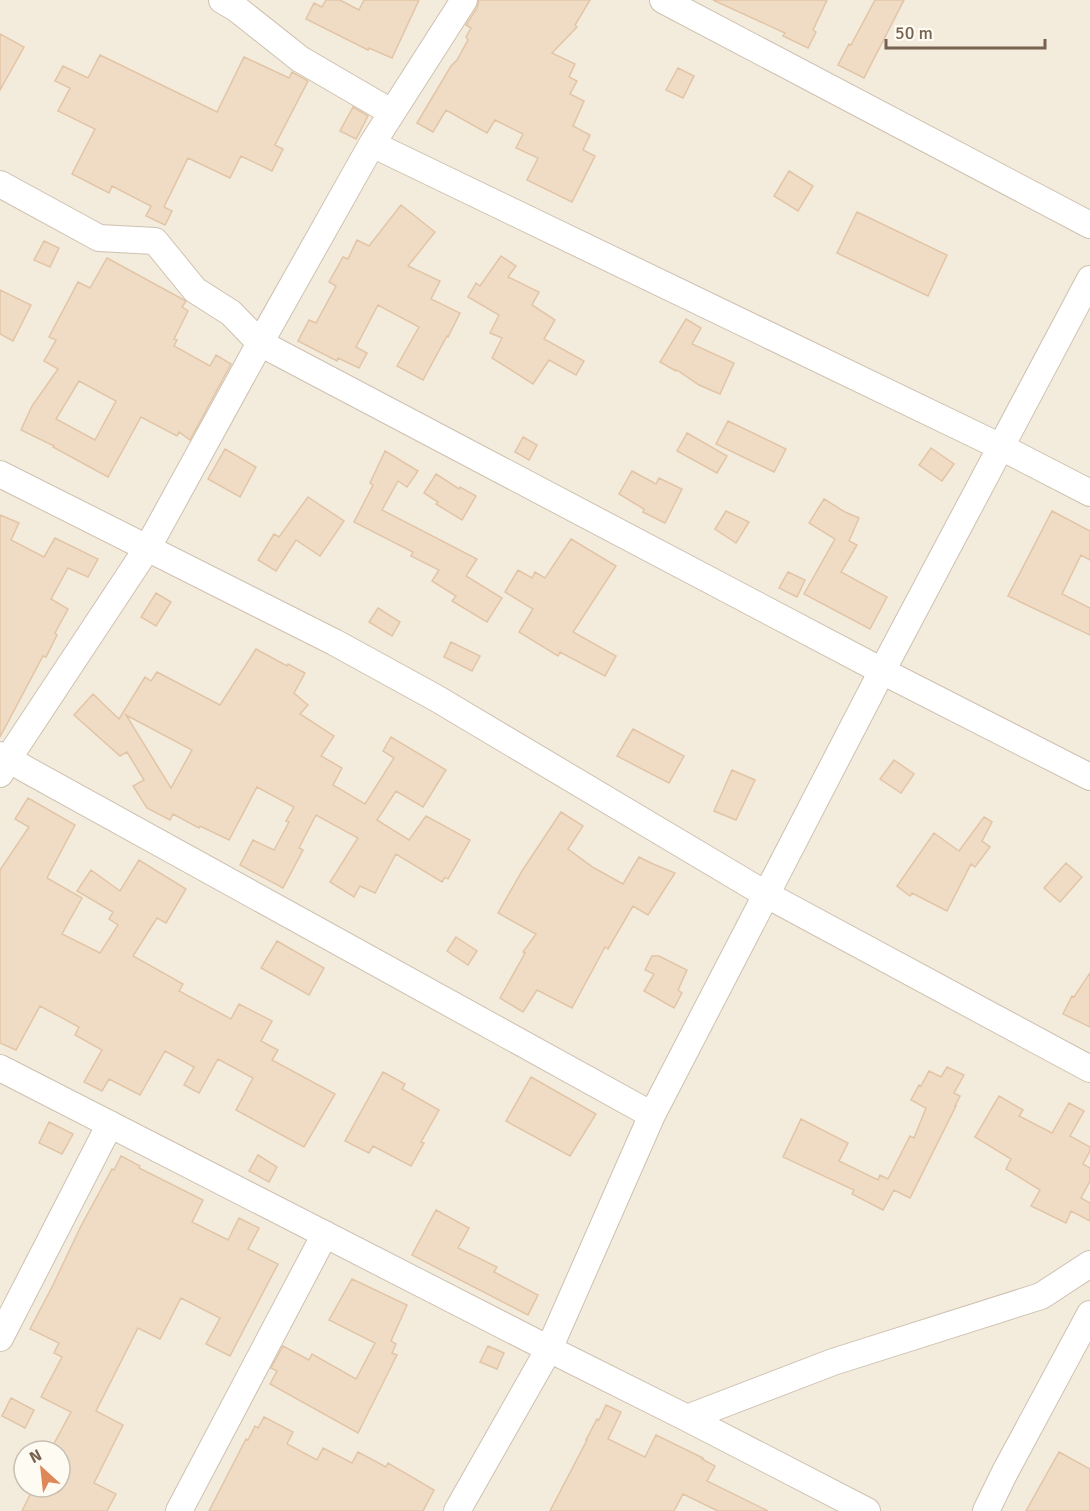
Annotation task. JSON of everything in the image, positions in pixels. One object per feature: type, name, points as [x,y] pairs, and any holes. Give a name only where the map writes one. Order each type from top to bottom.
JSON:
[{"type":"street","points":[[222,0],[237,9],[300,59],[392,112]]},
{"type":"street","points":[[464,0],[372,144],[147,547],[3,763],[652,1115]]},
{"type":"street","points":[[663,0],[1090,225]]},
{"type":"street","points":[[372,144],[1001,447],[1090,493]]},
{"type":"street","points":[[0,184],[99,238],[155,241],[195,290],[231,314],[260,343],[882,671],[1090,777]]},
{"type":"street","points":[[457,1511],[549,1349],[652,1115],[882,671],[1090,279]]},
{"type":"street","points":[[0,474],[334,642],[436,698],[767,895],[1090,1069]]},
{"type":"street","points":[[0,1068],[867,1511]]},
{"type":"street","points":[[0,1338],[110,1124]]},
{"type":"street","points":[[179,1511],[325,1234]]},
{"type":"street","points":[[687,1418],[833,1362],[1041,1296],[1090,1264]]},
{"type":"street","points":[[986,1511],[1005,1472],[1083,1345],[1090,1314]]},
{"type":"shaded area","points":[[0,0],[1090,0],[1090,1511],[0,1511]]},
{"type":"building","points":[[326,0],[340,0],[359,10],[364,0],[419,0],[392,58],[369,48],[368,50],[306,19],[314,3],[322,7]]},
{"type":"building","points":[[479,0],[590,0],[575,25],[577,27],[552,53],[575,64],[569,77],[577,81],[570,94],[584,101],[573,126],[590,135],[583,150],[595,156],[572,202],[527,180],[538,158],[516,148],[523,134],[495,120],[487,133],[446,110],[433,132],[417,123],[468,40],[466,37],[471,28],[466,25],[477,8]]},
{"type":"building","points":[[713,0],[827,0],[813,30],[816,32],[808,48],[783,36],[785,33]]},
{"type":"building","points":[[875,0],[904,0],[864,78],[838,65]]},
{"type":"building","points":[[0,34],[24,47],[0,90]]},
{"type":"building","points":[[100,55],[217,112],[244,57],[289,78],[292,72],[308,81],[275,145],[283,149],[272,171],[241,156],[230,178],[188,158],[164,207],[172,211],[165,225],[146,216],[151,206],[112,186],[109,193],[72,174],[95,129],[58,111],[70,88],[55,81],[63,66],[88,78]]},
{"type":"building","points":[[678,68],[694,76],[683,98],[666,90]]},
{"type":"building","points":[[353,107],[368,116],[356,139],[340,131]]},
{"type":"building","points":[[789,171],[813,186],[798,211],[774,196]]},
{"type":"building","points":[[401,205],[435,232],[408,266],[440,281],[431,299],[460,313],[423,380],[397,366],[419,327],[378,305],[356,347],[367,353],[359,368],[338,358],[337,361],[298,341],[309,320],[316,323],[336,286],[329,282],[343,257],[348,259],[357,240],[369,246]]},
{"type":"building","points":[[857,212],[947,255],[928,296],[837,253]]},
{"type":"building","points":[[44,241],[59,248],[50,267],[34,260]]},
{"type":"building","points":[[501,256],[516,266],[508,277],[539,292],[532,305],[555,320],[544,339],[584,361],[576,375],[549,360],[533,384],[492,358],[502,338],[490,333],[499,315],[468,297],[476,283],[480,286]]},
{"type":"building","points":[[107,258],[186,301],[182,307],[188,311],[174,339],[177,340],[174,346],[210,366],[216,355],[231,364],[190,440],[179,432],[177,436],[141,417],[108,477],[21,430],[32,406],[58,369],[44,361],[56,340],[49,337],[78,282],[90,288]],"holes":[[[79,381],[116,401],[95,440],[56,419]]]},
{"type":"building","points":[[0,290],[31,305],[13,341],[0,334]]},
{"type":"building","points":[[686,319],[701,328],[692,344],[734,363],[720,394],[699,385],[660,362]]},
{"type":"building","points":[[728,421],[786,449],[774,472],[716,444]]},
{"type":"building","points":[[687,433],[727,456],[717,473],[677,451]]},
{"type":"building","points":[[523,437],[537,445],[529,460],[515,452]]},
{"type":"building","points":[[931,448],[954,464],[942,481],[919,465]]},
{"type":"building","points":[[225,449],[256,467],[240,497],[208,479]]},
{"type":"building","points":[[385,451],[418,471],[407,487],[398,481],[382,510],[477,559],[466,576],[502,598],[487,622],[452,601],[456,596],[432,581],[439,570],[411,556],[413,552],[354,522],[373,485],[370,483]]},
{"type":"building","points":[[632,471],[656,484],[659,478],[682,489],[665,523],[643,512],[644,509],[619,494]]},
{"type":"building","points":[[436,474],[459,489],[460,487],[476,496],[462,520],[436,504],[438,502],[424,493]]},
{"type":"building","points":[[308,497],[344,521],[320,556],[296,540],[276,571],[258,560],[274,534],[279,537]]},
{"type":"building","points":[[824,499],[859,518],[849,541],[857,545],[841,572],[887,597],[870,629],[804,594],[835,539],[809,523]]},
{"type":"building","points":[[726,511],[749,522],[736,543],[715,529]]},
{"type":"building","points":[[1052,511],[1090,531],[1090,560],[1081,555],[1062,594],[1090,608],[1090,635],[1008,596]]},
{"type":"building","points":[[0,515],[19,523],[11,540],[44,557],[55,538],[98,559],[88,577],[68,568],[51,599],[68,609],[55,633],[57,635],[46,657],[43,656],[0,737]]},
{"type":"building","points":[[571,539],[616,566],[573,632],[616,656],[605,676],[560,652],[558,656],[519,632],[533,609],[505,592],[518,570],[532,578],[535,572],[545,578]]},
{"type":"building","points":[[788,572],[805,580],[797,597],[779,588]]},
{"type":"building","points":[[156,593],[171,602],[156,626],[141,617]]},
{"type":"building","points":[[378,608],[400,622],[392,636],[369,622]]},
{"type":"building","points":[[451,642],[480,656],[472,671],[444,657]]},
{"type":"building","points":[[256,649],[305,673],[294,693],[308,705],[300,714],[334,736],[321,756],[342,768],[333,785],[365,804],[394,758],[383,751],[391,737],[446,770],[423,807],[396,791],[377,820],[409,840],[426,816],[470,840],[448,879],[445,877],[442,882],[396,854],[375,893],[360,886],[354,897],[330,882],[358,838],[316,815],[299,848],[303,850],[283,888],[240,865],[253,840],[274,850],[294,807],[257,787],[229,840],[173,814],[170,820],[147,808],[133,786],[144,780],[127,752],[120,756],[74,715],[93,694],[119,719],[145,677],[151,681],[157,672],[220,705]],"holes":[[[126,715],[192,750],[171,788]]]},
{"type":"building","points":[[633,729],[684,756],[669,783],[617,756]]},
{"type":"building","points":[[894,760],[914,774],[901,793],[880,779]]},
{"type":"building","points":[[732,770],[755,780],[736,820],[714,811]]},
{"type":"building","points":[[28,798],[75,825],[47,878],[82,898],[62,934],[100,953],[118,925],[109,919],[113,912],[77,891],[91,870],[120,891],[139,860],[186,889],[166,923],[157,918],[133,956],[183,984],[179,991],[231,1019],[239,1004],[272,1021],[261,1041],[278,1050],[272,1060],[335,1094],[304,1147],[236,1110],[253,1078],[218,1059],[199,1093],[184,1085],[194,1067],[165,1051],[140,1095],[109,1079],[102,1091],[84,1082],[102,1050],[75,1035],[79,1027],[40,1006],[16,1050],[0,1043],[0,870],[29,827],[15,819]]},
{"type":"building","points":[[561,812],[583,826],[568,849],[594,868],[623,884],[639,857],[675,873],[648,915],[633,906],[608,949],[605,947],[572,1008],[537,990],[523,1012],[500,998],[525,953],[523,952],[536,934],[498,913],[522,871]]},
{"type":"building","points":[[984,817],[992,822],[982,841],[990,847],[975,867],[971,864],[947,911],[912,893],[910,896],[897,886],[934,833],[959,851]]},
{"type":"building","points":[[1066,863],[1082,877],[1060,902],[1044,888]]},
{"type":"building","points":[[456,937],[477,951],[468,965],[447,951]]},
{"type":"building","points":[[277,941],[324,968],[309,995],[261,968]]},
{"type":"building","points":[[652,956],[659,956],[687,970],[678,990],[682,993],[674,1008],[644,991],[654,974],[645,970]]},
{"type":"building","points":[[1090,973],[1090,1027],[1063,1014],[1072,996],[1074,997]]},
{"type":"building","points":[[947,1067],[964,1075],[954,1093],[960,1096],[910,1198],[894,1190],[883,1210],[852,1194],[854,1190],[783,1157],[801,1119],[848,1143],[839,1161],[878,1180],[880,1175],[888,1179],[910,1136],[914,1138],[926,1108],[911,1100],[929,1071],[941,1077]]},
{"type":"building","points":[[383,1072],[405,1084],[402,1089],[439,1110],[411,1166],[373,1146],[369,1153],[345,1141]]},
{"type":"building","points":[[531,1077],[596,1114],[570,1156],[506,1121]]},
{"type":"building","points":[[999,1096],[1023,1110],[1019,1116],[1052,1133],[1069,1103],[1084,1111],[1070,1136],[1090,1147],[1083,1164],[1090,1168],[1090,1181],[1081,1198],[1090,1203],[1090,1221],[1071,1211],[1066,1223],[1031,1206],[1040,1190],[1006,1169],[1011,1159],[975,1137]]},
{"type":"building","points":[[49,1122],[73,1134],[62,1154],[39,1143]]},
{"type":"building","points":[[258,1155],[277,1167],[269,1182],[249,1171]]},
{"type":"building","points":[[121,1156],[140,1166],[139,1168],[203,1200],[192,1222],[228,1240],[239,1218],[259,1228],[248,1249],[278,1264],[230,1356],[206,1344],[220,1318],[181,1298],[160,1339],[138,1328],[96,1411],[123,1425],[94,1483],[116,1494],[107,1511],[22,1511],[28,1499],[72,1499],[72,1439],[56,1439],[71,1412],[41,1397],[62,1357],[54,1353],[59,1343],[30,1329],[81,1226],[112,1169],[114,1170]]},
{"type":"building","points":[[436,1210],[469,1228],[458,1248],[497,1267],[494,1272],[538,1295],[528,1315],[412,1255]]},
{"type":"building","points":[[352,1279],[407,1305],[391,1341],[396,1344],[392,1353],[397,1355],[358,1433],[270,1384],[277,1371],[271,1368],[283,1346],[309,1360],[312,1354],[356,1379],[375,1343],[329,1320]]},
{"type":"building","points":[[488,1346],[504,1353],[497,1369],[480,1362]]},
{"type":"building","points":[[11,1398],[34,1410],[25,1428],[2,1416]]},
{"type":"building","points":[[606,1405],[621,1412],[608,1439],[645,1457],[656,1435],[715,1466],[707,1481],[768,1511],[718,1511],[683,1494],[674,1511],[550,1511]]},
{"type":"building","points":[[264,1417],[293,1432],[287,1444],[317,1460],[323,1448],[352,1463],[358,1452],[386,1467],[388,1463],[434,1490],[423,1511],[209,1511],[246,1439],[248,1440],[255,1426],[258,1428]]},
{"type":"building","points":[[1059,1452],[1090,1469],[1090,1511],[1026,1511]]}]
